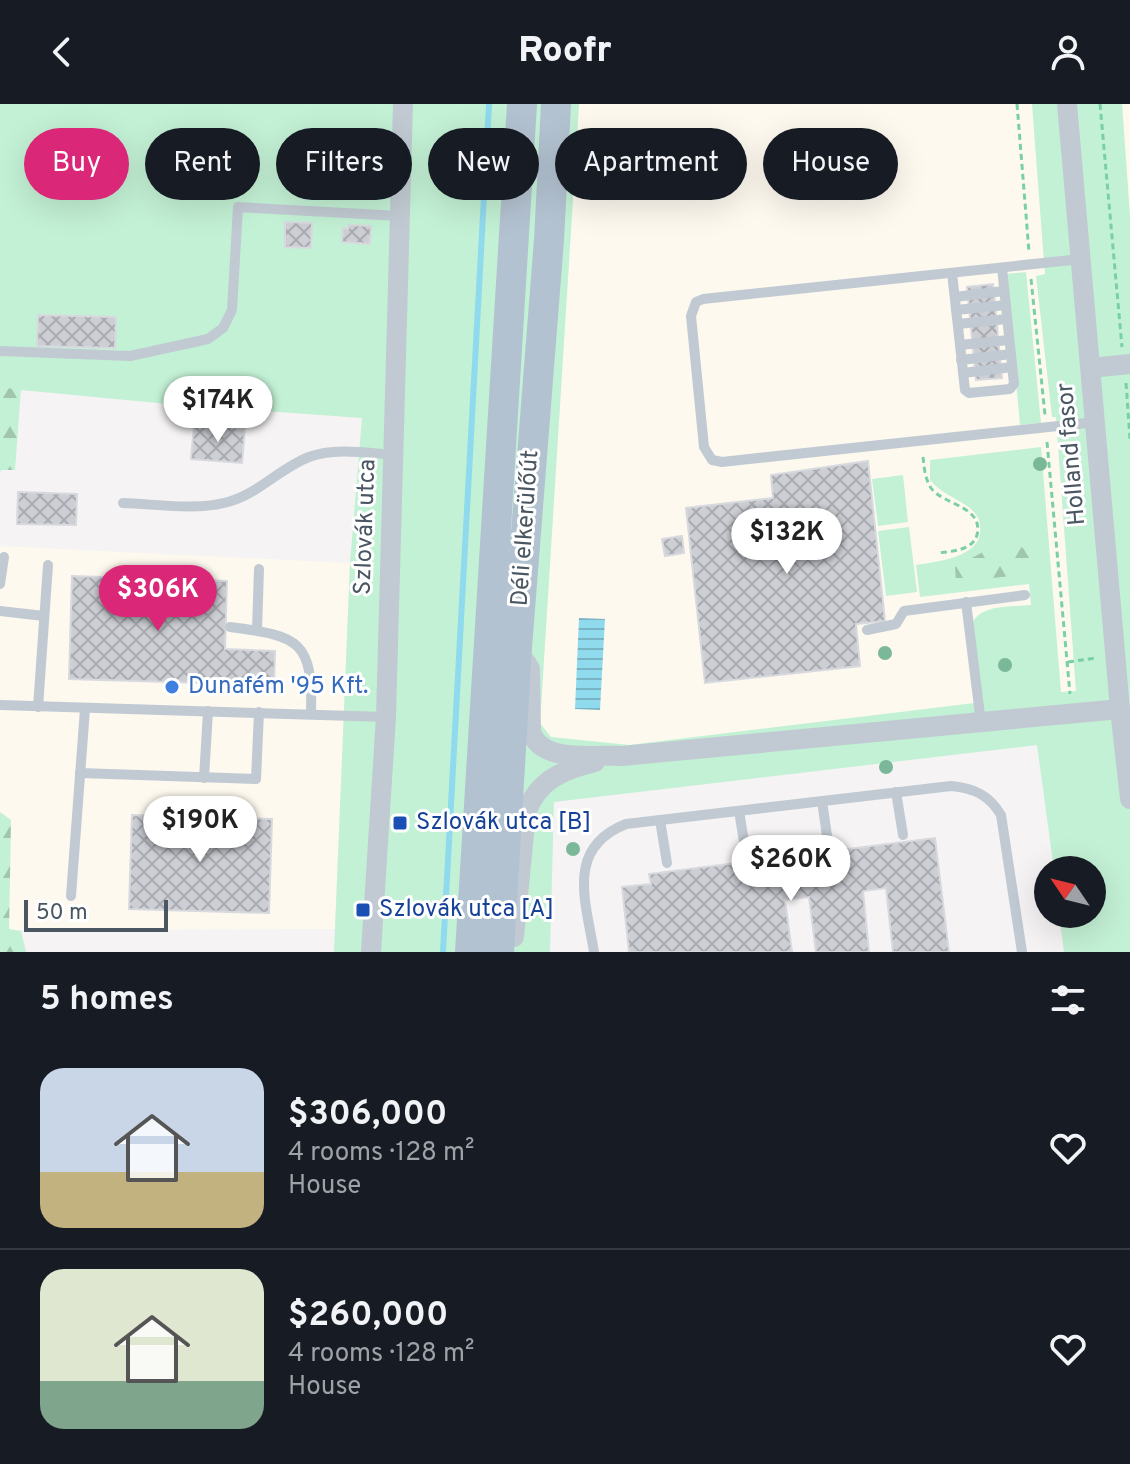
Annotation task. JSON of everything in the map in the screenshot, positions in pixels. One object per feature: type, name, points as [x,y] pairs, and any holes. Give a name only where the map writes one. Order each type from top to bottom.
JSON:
[{"type":"main road","name":"Déli elkerülőút","points":[[470,952],[522,104]]},
{"type":"main road","name":"Déli elkerülőút","points":[[501,952],[517,647],[549,240],[556,104]]},
{"type":"street","name":"Szlovák utca","points":[[371,952],[386,717],[403,104]]},
{"type":"street","name":"Holland fasor","points":[[1067,104],[1125,708],[1130,799]]},
{"type":"street","points":[[1091,368],[1127,364]]},
{"type":"street","points":[[517,647],[530,669],[530,717],[534,740],[543,749],[554,753],[622,756],[1125,708]]},
{"type":"street","points":[[501,952],[513,941],[526,813],[531,798],[552,777],[567,769],[622,756]]},
{"type":"lane","points":[[0,351],[130,356],[208,339],[223,328],[232,310],[238,207],[400,216]]},
{"type":"lane","points":[[1081,259],[703,299],[696,302],[691,316],[704,447],[712,460],[722,462],[1096,422]]},
{"type":"lane","points":[[952,273],[967,393],[1007,389],[1014,387],[1002,268]]},
{"type":"lane","points":[[955,297],[1004,291]]},
{"type":"lane","points":[[956,310],[1006,305]]},
{"type":"lane","points":[[958,324],[1007,319]]},
{"type":"lane","points":[[960,345],[1009,340]]},
{"type":"lane","points":[[961,360],[1011,354]]},
{"type":"lane","points":[[963,373],[1012,367]]},
{"type":"lane","points":[[123,503],[212,505],[232,501],[308,457],[325,453],[395,455]]},
{"type":"lane","points":[[0,584],[4,557]]},
{"type":"lane","points":[[38,707],[48,565]]},
{"type":"lane","points":[[257,630],[259,569]]},
{"type":"lane","points":[[867,630],[896,624],[904,611],[1025,595]]},
{"type":"lane","points":[[966,602],[981,723]]},
{"type":"lane","points":[[0,611],[44,616]]},
{"type":"lane","points":[[230,627],[282,636],[303,651],[312,679],[311,714]]},
{"type":"lane","points":[[0,705],[386,717]]},
{"type":"lane","points":[[71,896],[85,709]]},
{"type":"lane","points":[[204,778],[208,711]]},
{"type":"lane","points":[[80,773],[256,779],[259,712]]},
{"type":"lane","points":[[594,952],[583,876],[589,851],[610,830],[626,824],[951,786],[966,787],[988,797],[1005,825],[1022,952]]},
{"type":"lane","points":[[896,792],[903,835]]},
{"type":"lane","points":[[822,801],[828,843]]},
{"type":"lane","points":[[739,811],[746,854]]},
{"type":"lane","points":[[660,820],[667,863]]},
{"type":"path","points":[[1017,104],[1072,714]]},
{"type":"path","points":[[1100,104],[1127,364],[1130,439]]},
{"type":"path","points":[[921,449],[930,487],[972,514],[977,527],[973,542],[964,549],[938,553]]},
{"type":"shaded area","points":[[579,104],[1032,104],[1076,691],[629,745],[551,737],[540,724],[573,200],[747,200],[747,128],[577,128]]},
{"type":"shaded area","points":[[1122,104],[1130,104],[1130,216]]},
{"type":"shaded area","name":"Dunafém '95 Kft.","points":[[0,546],[350,563],[335,929],[9,930],[11,821],[0,812]]},
{"type":"green space","points":[[0,104],[579,104],[577,128],[555,128],[555,200],[573,200],[540,723],[551,737],[629,745],[983,702],[972,624],[989,610],[1031,605],[1029,584],[920,597],[916,565],[958,556],[975,545],[980,536],[980,523],[975,513],[930,480],[930,460],[1041,447],[1061,692],[1076,691],[1056,417],[1052,417],[1036,276],[1045,274],[1032,104],[1122,104],[1130,216],[1130,952],[1064,952],[1061,928],[1106,928],[1106,856],[1052,856],[1037,745],[554,802],[550,952],[334,952],[350,563],[362,418],[0,388]]},
{"type":"green space","points":[[1026,272],[1041,423],[1020,425],[1006,274]]},
{"type":"green space","points":[[0,388],[21,389],[15,470],[1,470],[0,474]]},
{"type":"green space","points":[[903,475],[908,522],[878,526],[872,479]]},
{"type":"green space","points":[[909,527],[917,592],[886,596],[878,531]]},
{"type":"green space","points":[[998,544],[1020,546],[1031,554],[1029,574],[956,582],[955,567]]},
{"type":"green space","points":[[0,812],[11,820],[9,929],[21,931],[26,952],[0,952]]},
{"type":"water","points":[[579,618],[605,619],[600,710],[575,709]]},
{"type":"building","points":[[285,222],[312,223],[311,248],[285,247]]},
{"type":"building","points":[[349,225],[371,226],[370,244],[342,242],[343,228],[348,229]]},
{"type":"building","points":[[993,284],[1002,378],[976,380],[967,287]]},
{"type":"building","points":[[38,315],[116,317],[115,348],[37,346]]},
{"type":"building","points":[[194,425],[245,428],[242,463],[191,459]]},
{"type":"building","points":[[868,461],[885,621],[856,624],[860,666],[705,683],[686,508],[773,498],[771,475]]},
{"type":"building","points":[[18,492],[77,494],[76,525],[17,524]]},
{"type":"building","points":[[682,536],[684,553],[665,556],[662,539]]},
{"type":"building","points":[[72,576],[227,581],[225,649],[275,651],[274,685],[69,679]]},
{"type":"building","points":[[132,815],[272,819],[269,913],[129,909]]},
{"type":"building","points":[[935,838],[949,952],[893,952],[886,888],[863,891],[869,952],[816,952],[809,897],[785,900],[792,952],[629,952],[622,887],[651,884],[649,874]]},
{"type":"waterway","points":[[443,952],[489,104]]},
{"type":"place","name":"Dunafém '95 Kft.","points":[[172,687]]},
{"type":"place","name":"Szlovák utca [B]","points":[[400,823]]},
{"type":"place","name":"Szlovák utca [A]","points":[[363,910]]}]
